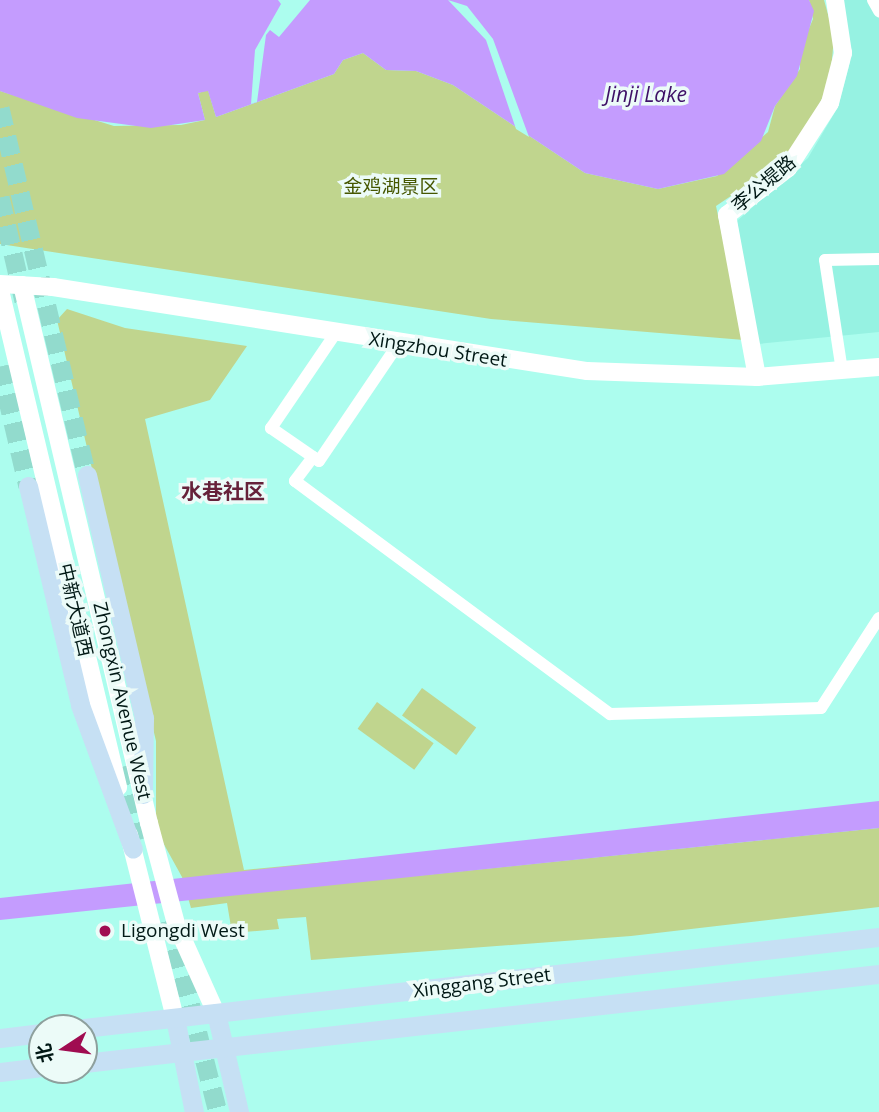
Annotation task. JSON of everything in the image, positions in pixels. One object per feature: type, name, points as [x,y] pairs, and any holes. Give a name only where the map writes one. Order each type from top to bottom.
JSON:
[{"type":"main road","points":[[87,475],[144,718],[143,794]]},
{"type":"main road","points":[[28,486],[80,705],[133,849]]},
{"type":"main road","name":"Xinggang Street","points":[[98,1026],[879,937]]},
{"type":"main road","name":"Xinggang Street","points":[[98,1061],[879,974]]},
{"type":"main road","name":"Zhongxin Avenue West","points":[[216,1013],[239,1112]]},
{"type":"main road","points":[[175,1018],[194,1112]]},
{"type":"main road","points":[[0,1038],[28,1035]]},
{"type":"main road","points":[[0,1072],[28,1069]]},
{"type":"street","name":"李公堤路","points":[[757,377],[727,215],[788,168],[830,103],[843,53],[835,0]]},
{"type":"street","points":[[873,0],[879,11]]},
{"type":"street","points":[[842,371],[825,260],[879,259]]},
{"type":"street","name":"Xingzhou Street","points":[[0,284],[22,285],[587,371],[757,377],[879,367]]},
{"type":"street","name":"Zhongxin Avenue West","points":[[22,285],[176,924],[216,1013]]},
{"type":"street","name":"中新大道西","points":[[0,290],[151,930],[175,1018]]},
{"type":"street","points":[[335,334],[271,428],[319,461],[399,343]]},
{"type":"street","points":[[313,457],[295,481],[610,714],[821,708],[879,618]]},
{"type":"shaded area","points":[[842,0],[879,0],[879,332],[758,344],[737,221],[808,158],[838,107],[850,62]]},
{"type":"green space","name":"金鸡湖景区","points":[[809,0],[824,0],[834,36],[830,84],[792,155],[716,206],[744,340],[491,319],[0,244],[0,91],[114,126],[181,125],[205,120],[198,93],[208,90],[216,117],[334,74],[343,60],[363,53],[386,70],[416,71],[453,85],[585,173],[658,189],[717,176],[768,132],[775,106],[800,69],[800,50],[813,19]]},
{"type":"green space","points":[[67,309],[125,328],[247,346],[210,400],[145,419],[244,870],[410,854],[415,876],[879,828],[879,907],[631,936],[311,960],[306,917],[277,919],[279,929],[232,933],[227,903],[191,908],[182,877],[156,830],[156,741],[57,320]]},
{"type":"green space","points":[[422,688],[476,727],[456,755],[402,716]]},
{"type":"green space","points":[[377,702],[434,743],[414,770],[358,729]]},
{"type":"water","name":"Jinji Lake","points":[[0,0],[809,0],[814,11],[797,76],[775,106],[761,141],[724,174],[658,189],[585,173],[453,85],[416,71],[386,70],[363,53],[343,60],[334,74],[216,117],[208,91],[198,93],[205,120],[151,128],[77,118],[0,91]]},
{"type":"water","points":[[879,801],[879,828],[0,920],[0,898]]},
{"type":"pier","points":[[278,0],[310,0],[279,37],[270,30],[266,35],[257,102],[251,104],[255,50],[281,4]]},
{"type":"pier","points":[[448,0],[467,6],[493,39],[529,137],[516,129],[486,40]]},
{"type":"tunnel","points":[[0,108],[87,475]]},
{"type":"tunnel","points":[[0,197],[24,301]]},
{"type":"tunnel","points":[[0,366],[28,486]]},
{"type":"tunnel","points":[[119,767],[137,840]]},
{"type":"tunnel","points":[[169,920],[218,1112]]},
{"type":"place","name":"Ligongdi West","points":[[105,931]]},
{"type":"district","name":"水巷社区","points":[[223,491]]}]
